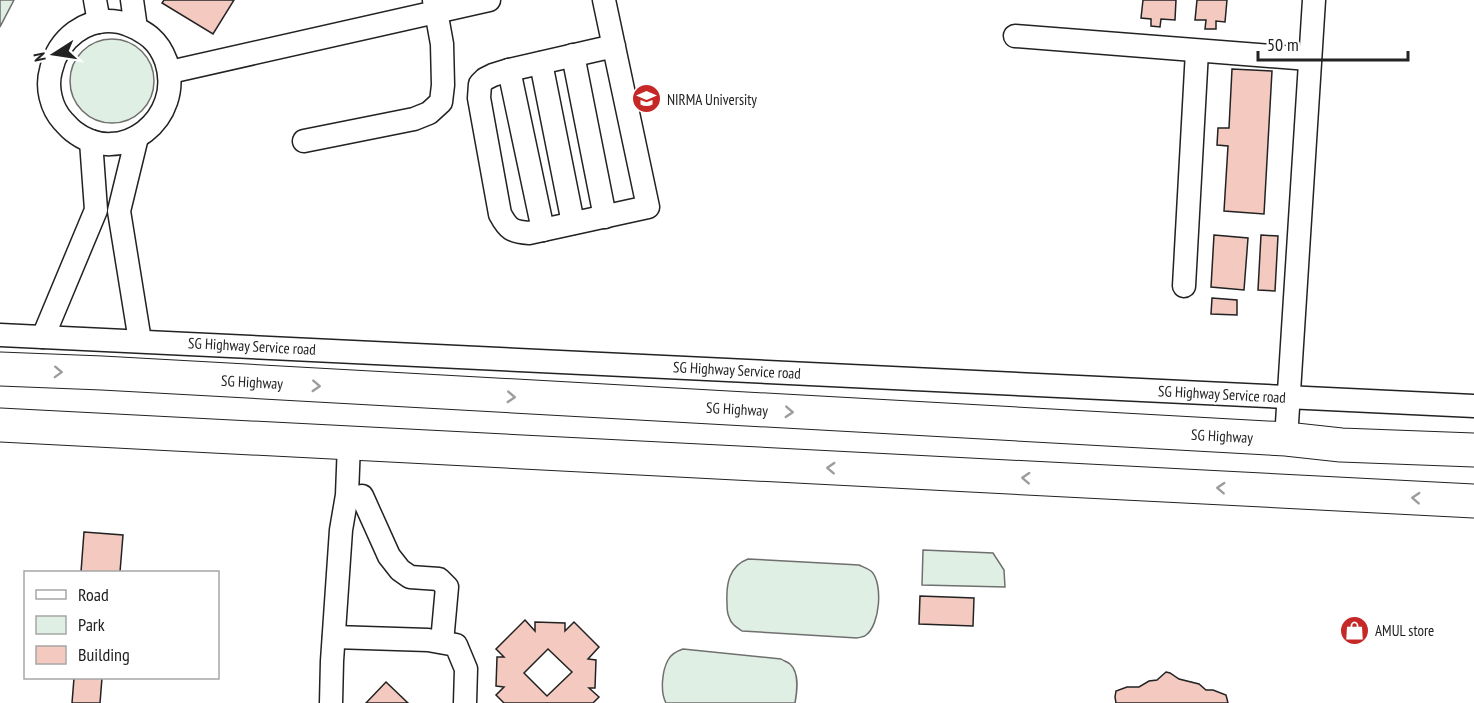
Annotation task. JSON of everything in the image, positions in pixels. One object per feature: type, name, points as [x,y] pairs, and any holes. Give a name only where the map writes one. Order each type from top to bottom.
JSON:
[{"type":"highway","name":"SG Highway","points":[[0,369],[1286,439],[1341,445],[1474,450]]},
{"type":"highway","points":[[0,425],[1474,501]]},
{"type":"street","points":[[132,0],[136,28]]},
{"type":"street","points":[[170,72],[435,6],[489,0]]},
{"type":"street","points":[[604,0],[614,46],[648,207],[529,233],[516,233],[506,226],[500,214],[479,91],[480,84],[485,79],[510,70],[614,46]]},
{"type":"street","points":[[1286,439],[1314,0]]},
{"type":"street","points":[[304,141],[414,119],[429,113],[441,102],[442,44],[435,6]]},
{"type":"street","points":[[97,11],[136,28],[152,39],[164,54],[170,72],[170,92],[164,110],[153,126],[137,137],[107,144],[91,141],[73,132],[59,117],[51,98],[48,78],[53,58],[64,41],[97,11]]},
{"type":"street","points":[[1016,36],[1309,59]]},
{"type":"street","points":[[1184,286],[1197,51]]},
{"type":"street","points":[[573,56],[605,217]]},
{"type":"street","points":[[542,63],[573,223]]},
{"type":"street","points":[[510,70],[543,230]]},
{"type":"street","points":[[137,137],[119,211],[140,341]]},
{"type":"street","points":[[43,337],[96,210],[91,141]]},
{"type":"street","name":"SG Highway Service road","points":[[0,335],[1474,406]]},
{"type":"street","points":[[331,703],[341,530],[347,495],[349,443]]},
{"type":"street","points":[[362,496],[389,556],[400,570],[410,577],[439,579],[447,587],[442,642]]},
{"type":"street","points":[[334,637],[428,640],[456,645],[466,669],[465,703]]},
{"type":"green space","points":[[0,0],[14,0],[0,27]]},
{"type":"green space","points":[[112,39],[135,46],[147,58],[154,81],[147,104],[135,116],[112,123],[89,116],[77,104],[70,81],[77,58],[89,46]]},
{"type":"green space","points":[[923,550],[993,553],[1004,570],[1005,587],[922,585]]},
{"type":"green space","points":[[748,559],[859,565],[869,570],[875,578],[879,595],[877,614],[871,630],[866,635],[857,638],[742,631],[732,623],[728,615],[727,589],[733,571]]},
{"type":"green space","points":[[683,649],[781,659],[790,664],[795,672],[797,683],[795,703],[666,703],[662,687],[666,665],[672,654]]},
{"type":"building","points":[[164,0],[234,0],[213,34],[162,3]]},
{"type":"building","points":[[1143,0],[1176,0],[1175,20],[1161,19],[1160,27],[1151,26],[1151,19],[1141,18]]},
{"type":"building","points":[[1197,0],[1227,0],[1225,22],[1216,21],[1216,29],[1205,29],[1206,20],[1195,20]]},
{"type":"building","points":[[1232,69],[1272,71],[1264,214],[1224,211],[1228,146],[1217,145],[1218,128],[1229,128]]},
{"type":"building","points":[[1214,235],[1248,238],[1244,290],[1211,287]]},
{"type":"building","points":[[1261,235],[1278,236],[1275,291],[1258,290]]},
{"type":"building","points":[[1212,298],[1237,300],[1237,315],[1211,314]]},
{"type":"building","points":[[84,532],[123,535],[120,571],[81,571]]},
{"type":"building","points":[[920,596],[974,598],[973,626],[919,624]]},
{"type":"building","points":[[525,620],[535,631],[535,622],[565,623],[565,631],[574,622],[599,647],[588,659],[596,660],[595,688],[589,688],[599,697],[593,703],[504,703],[496,695],[504,687],[496,686],[497,657],[504,657],[496,649]],"holes":[[[548,649],[572,672],[547,696],[524,673]]]},
{"type":"building","points":[[1166,672],[1179,679],[1199,684],[1206,690],[1226,695],[1228,703],[1116,703],[1116,691],[1127,687],[1139,687],[1149,681],[1157,680]]},
{"type":"building","points":[[74,679],[102,679],[100,703],[72,703]]},
{"type":"building","points":[[386,682],[408,703],[366,703]]},
{"type":"place","name":"NIRMA University","points":[[646,99]]},
{"type":"place","name":"AMUL store","points":[[1354,630]]}]
